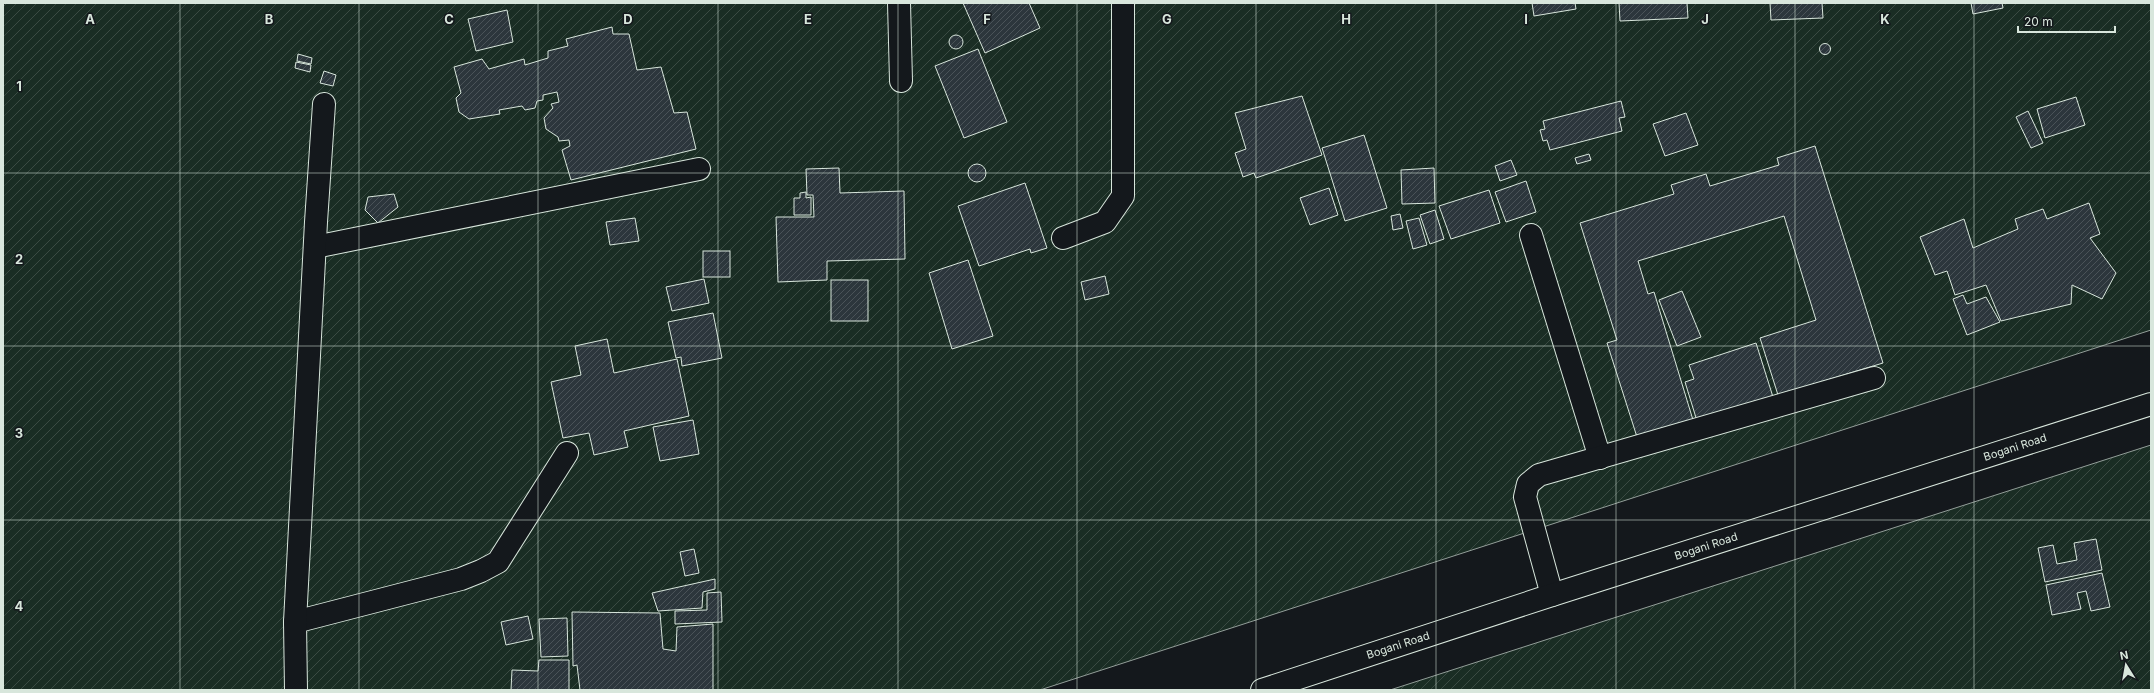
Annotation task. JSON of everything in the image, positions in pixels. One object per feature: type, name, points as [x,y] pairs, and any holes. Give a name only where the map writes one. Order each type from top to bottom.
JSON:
[{"type":"street","points":[[899,3],[901,81]]},
{"type":"street","points":[[1063,238],[1105,222],[1123,196],[1123,3]]},
{"type":"street","points":[[296,690],[295,622],[324,104]]},
{"type":"street","points":[[315,247],[699,169]]},
{"type":"street","points":[[1531,235],[1600,458]]},
{"type":"street","points":[[1552,595],[1525,497],[1528,484],[1539,475],[1874,378]]},
{"type":"street","name":"Bogani Road","points":[[1262,690],[1552,595],[2151,404]]},
{"type":"street","points":[[295,622],[461,579],[498,562],[567,453]]},
{"type":"green space","points":[[3,3],[2151,3],[2151,330],[1040,690],[3,690]]},
{"type":"green space","points":[[2151,445],[2151,690],[1390,690]]},
{"type":"building","points":[[963,3],[1029,3],[1040,28],[985,53]]},
{"type":"building","points":[[1532,3],[1575,3],[1576,9],[1534,16]]},
{"type":"building","points":[[1619,3],[1687,3],[1688,18],[1620,21]]},
{"type":"building","points":[[1770,3],[1822,3],[1823,18],[1771,20]]},
{"type":"building","points":[[1971,3],[2002,3],[2003,8],[1973,14]]},
{"type":"building","points":[[507,10],[513,42],[476,51],[468,19]]},
{"type":"building","points":[[612,27],[613,34],[629,34],[637,70],[661,67],[674,113],[687,112],[696,149],[571,180],[562,150],[570,146],[569,140],[559,141],[558,137],[546,129],[544,118],[553,108],[551,104],[559,102],[557,92],[543,95],[543,100],[537,101],[535,108],[525,110],[522,106],[499,110],[500,114],[469,119],[459,112],[456,98],[461,93],[454,67],[482,59],[489,69],[524,59],[525,65],[548,58],[548,51],[568,46],[566,39]]},
{"type":"building","points":[[953,35],[959,35],[963,39],[963,45],[959,49],[953,49],[949,45],[949,39]]},
{"type":"building","points":[[1823,44],[1827,44],[1829,45],[1829,53],[1823,54],[1820,51],[1820,47]]},
{"type":"building","points":[[978,49],[1007,122],[964,138],[935,66]]},
{"type":"building","points":[[298,54],[312,58],[311,64],[297,61]]},
{"type":"building","points":[[296,62],[311,65],[310,72],[295,68]]},
{"type":"building","points":[[324,71],[336,75],[333,86],[320,83]]},
{"type":"building","points":[[1302,96],[1322,155],[1256,178],[1254,173],[1243,177],[1235,153],[1246,149],[1235,113]]},
{"type":"building","points":[[2076,97],[2085,125],[2045,138],[2037,109]]},
{"type":"building","points":[[1621,101],[1625,117],[1619,118],[1622,131],[1550,150],[1547,140],[1543,141],[1540,130],[1545,129],[1543,121]]},
{"type":"building","points":[[2028,111],[2043,143],[2031,148],[2016,117]]},
{"type":"building","points":[[1686,113],[1698,145],[1665,156],[1653,124]]},
{"type":"building","points":[[1364,135],[1387,208],[1345,221],[1322,148]]},
{"type":"building","points":[[1815,146],[1883,363],[1778,395],[1760,338],[1816,320],[1784,216],[1638,261],[1648,294],[1654,292],[1693,420],[1637,437],[1607,343],[1617,340],[1580,223],[1674,194],[1671,185],[1706,174],[1710,186],[1779,165],[1777,158]]},
{"type":"building","points":[[1589,154],[1591,160],[1577,164],[1575,158]]},
{"type":"building","points":[[1511,160],[1517,175],[1500,181],[1495,166]]},
{"type":"building","points":[[977,164],[983,167],[986,173],[983,179],[977,182],[971,179],[968,173],[971,167]]},
{"type":"building","points":[[839,168],[840,193],[904,191],[905,259],[827,261],[827,280],[778,282],[776,217],[814,217],[813,195],[807,195],[806,169]]},
{"type":"building","points":[[1434,168],[1435,203],[1402,204],[1401,170]]},
{"type":"building","points":[[1526,181],[1536,212],[1506,222],[1495,192]]},
{"type":"building","points":[[1025,183],[1047,248],[1031,253],[1030,249],[979,266],[958,206]]},
{"type":"building","points":[[1329,188],[1338,215],[1310,225],[1300,198]]},
{"type":"building","points":[[1489,190],[1500,223],[1451,239],[1439,206]]},
{"type":"building","points":[[806,192],[806,198],[811,197],[811,215],[794,215],[794,198],[800,198],[800,193]]},
{"type":"building","points":[[394,194],[398,207],[378,223],[365,210],[368,197]]},
{"type":"building","points":[[2089,203],[2100,234],[2090,238],[2116,273],[2102,299],[2072,285],[2071,304],[2001,321],[1986,285],[1955,295],[1947,271],[1935,275],[1920,237],[1964,219],[1973,248],[2018,229],[2015,219],[2043,209],[2047,219]]},
{"type":"building","points":[[1435,210],[1444,239],[1430,244],[1420,215]]},
{"type":"building","points":[[1400,214],[1403,228],[1393,230],[1391,216]]},
{"type":"building","points":[[635,218],[639,241],[610,245],[606,222]]},
{"type":"building","points":[[1419,218],[1427,245],[1413,249],[1406,221]]},
{"type":"building","points":[[703,251],[730,251],[730,277],[703,277]]},
{"type":"building","points":[[968,260],[993,336],[952,349],[929,273]]},
{"type":"building","points":[[1105,276],[1109,294],[1085,300],[1081,282]]},
{"type":"building","points":[[704,279],[709,303],[672,311],[666,287]]},
{"type":"building","points":[[831,280],[868,280],[868,321],[831,321]]},
{"type":"building","points":[[1682,291],[1701,337],[1677,346],[1659,300]]},
{"type":"building","points":[[1963,295],[1967,304],[1986,297],[2000,322],[1967,335],[1953,299]]},
{"type":"building","points":[[713,313],[722,358],[682,366],[681,357],[676,358],[668,322]]},
{"type":"building","points":[[607,339],[614,373],[677,359],[689,416],[624,431],[628,447],[594,455],[589,433],[563,438],[551,382],[581,375],[575,346]]},
{"type":"building","points":[[1756,343],[1773,397],[1697,421],[1685,382],[1694,379],[1689,365]]},
{"type":"building","points":[[693,420],[699,454],[660,461],[653,427]]},
{"type":"building","points":[[2096,539],[2102,570],[2045,582],[2038,548],[2053,545],[2057,564],[2077,560],[2074,543]]},
{"type":"building","points":[[694,549],[699,573],[685,576],[680,552]]},
{"type":"building","points":[[2102,573],[2110,607],[2091,611],[2086,591],[2077,593],[2081,609],[2052,615],[2046,585]]},
{"type":"building","points":[[715,579],[715,589],[703,592],[702,608],[658,611],[652,593]]},
{"type":"building","points":[[721,592],[722,622],[675,624],[675,611],[707,610],[707,593]]},
{"type":"building","points":[[572,612],[660,613],[663,649],[676,651],[677,627],[713,624],[713,690],[580,690],[577,665],[573,666]]},
{"type":"building","points":[[528,616],[533,639],[506,645],[501,622]]},
{"type":"building","points":[[567,618],[568,656],[541,657],[539,619]]},
{"type":"building","points":[[539,660],[569,660],[569,690],[511,690],[512,670],[538,671]]}]
